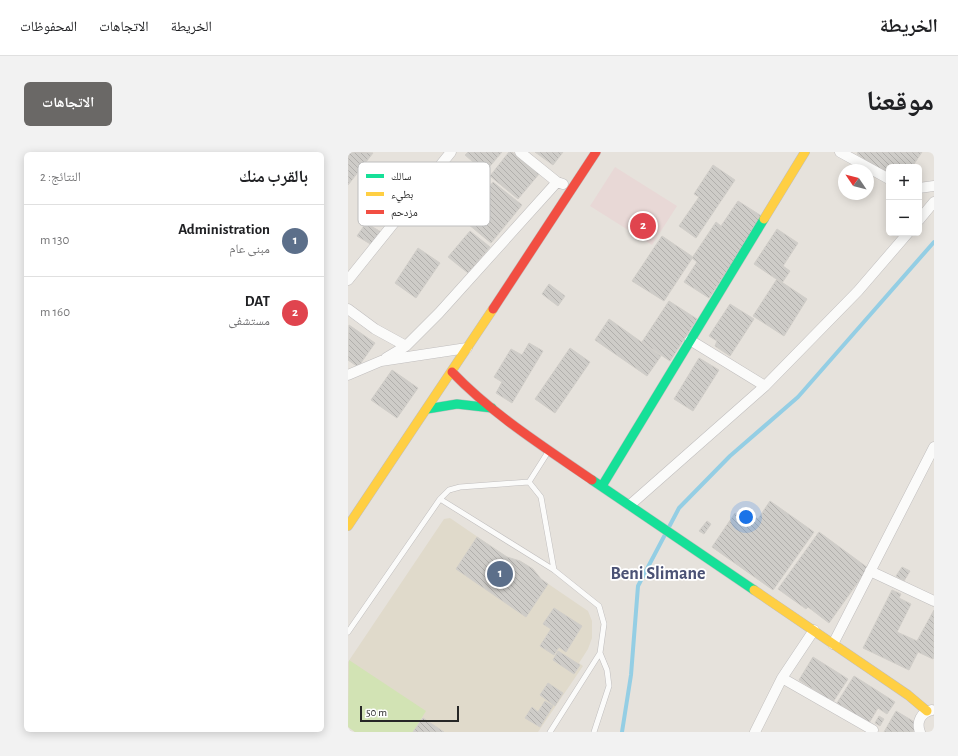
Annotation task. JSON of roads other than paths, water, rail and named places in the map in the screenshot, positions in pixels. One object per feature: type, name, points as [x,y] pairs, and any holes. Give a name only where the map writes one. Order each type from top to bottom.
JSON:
[{"type":"street","points":[[443,162],[451,152]]},
{"type":"street","points":[[520,152],[557,182],[573,187]]},
{"type":"street","points":[[348,526],[452,372],[596,152]]},
{"type":"street","points":[[602,486],[805,152]]},
{"type":"street","points":[[840,152],[886,177]]},
{"type":"street","points":[[348,375],[381,361],[406,346],[439,313],[557,182]]},
{"type":"street","points":[[922,188],[934,186]]},
{"type":"street","points":[[922,216],[934,202]]},
{"type":"street","points":[[348,280],[391,226]]},
{"type":"street","points":[[630,505],[765,386],[858,291],[905,236]]},
{"type":"street","points":[[348,310],[375,329],[406,346]]},
{"type":"street","points":[[690,340],[765,386]]},
{"type":"street","points":[[381,361],[467,348]]},
{"type":"street","points":[[452,372],[493,408],[549,450],[931,710],[920,716],[919,731]]},
{"type":"street","points":[[427,409],[457,404],[493,408]]},
{"type":"street","points":[[833,644],[934,447]]},
{"type":"street","points":[[870,571],[934,601]]},
{"type":"street","points":[[755,732],[782,678],[814,630]]},
{"type":"street","points":[[782,678],[873,730]]},
{"type":"lane","points":[[529,482],[549,450]]},
{"type":"lane","points":[[348,632],[440,499],[449,490],[460,486],[529,482]]},
{"type":"lane","points":[[529,482],[541,497],[554,570]]},
{"type":"lane","points":[[440,499],[554,570],[599,606],[604,624],[600,653],[550,732]]},
{"type":"lane","points":[[594,732],[609,686],[607,670],[600,653]]},
{"type":"waterway","points":[[622,732],[631,675],[638,586],[679,508],[730,456],[798,397],[934,242]]},
{"type":"place","name":"DAT","points":[[643,226]]},
{"type":"place","name":"Administration","points":[[500,574]]},
{"type":"district","name":"Beni Slimane","points":[[658,573]]}]
